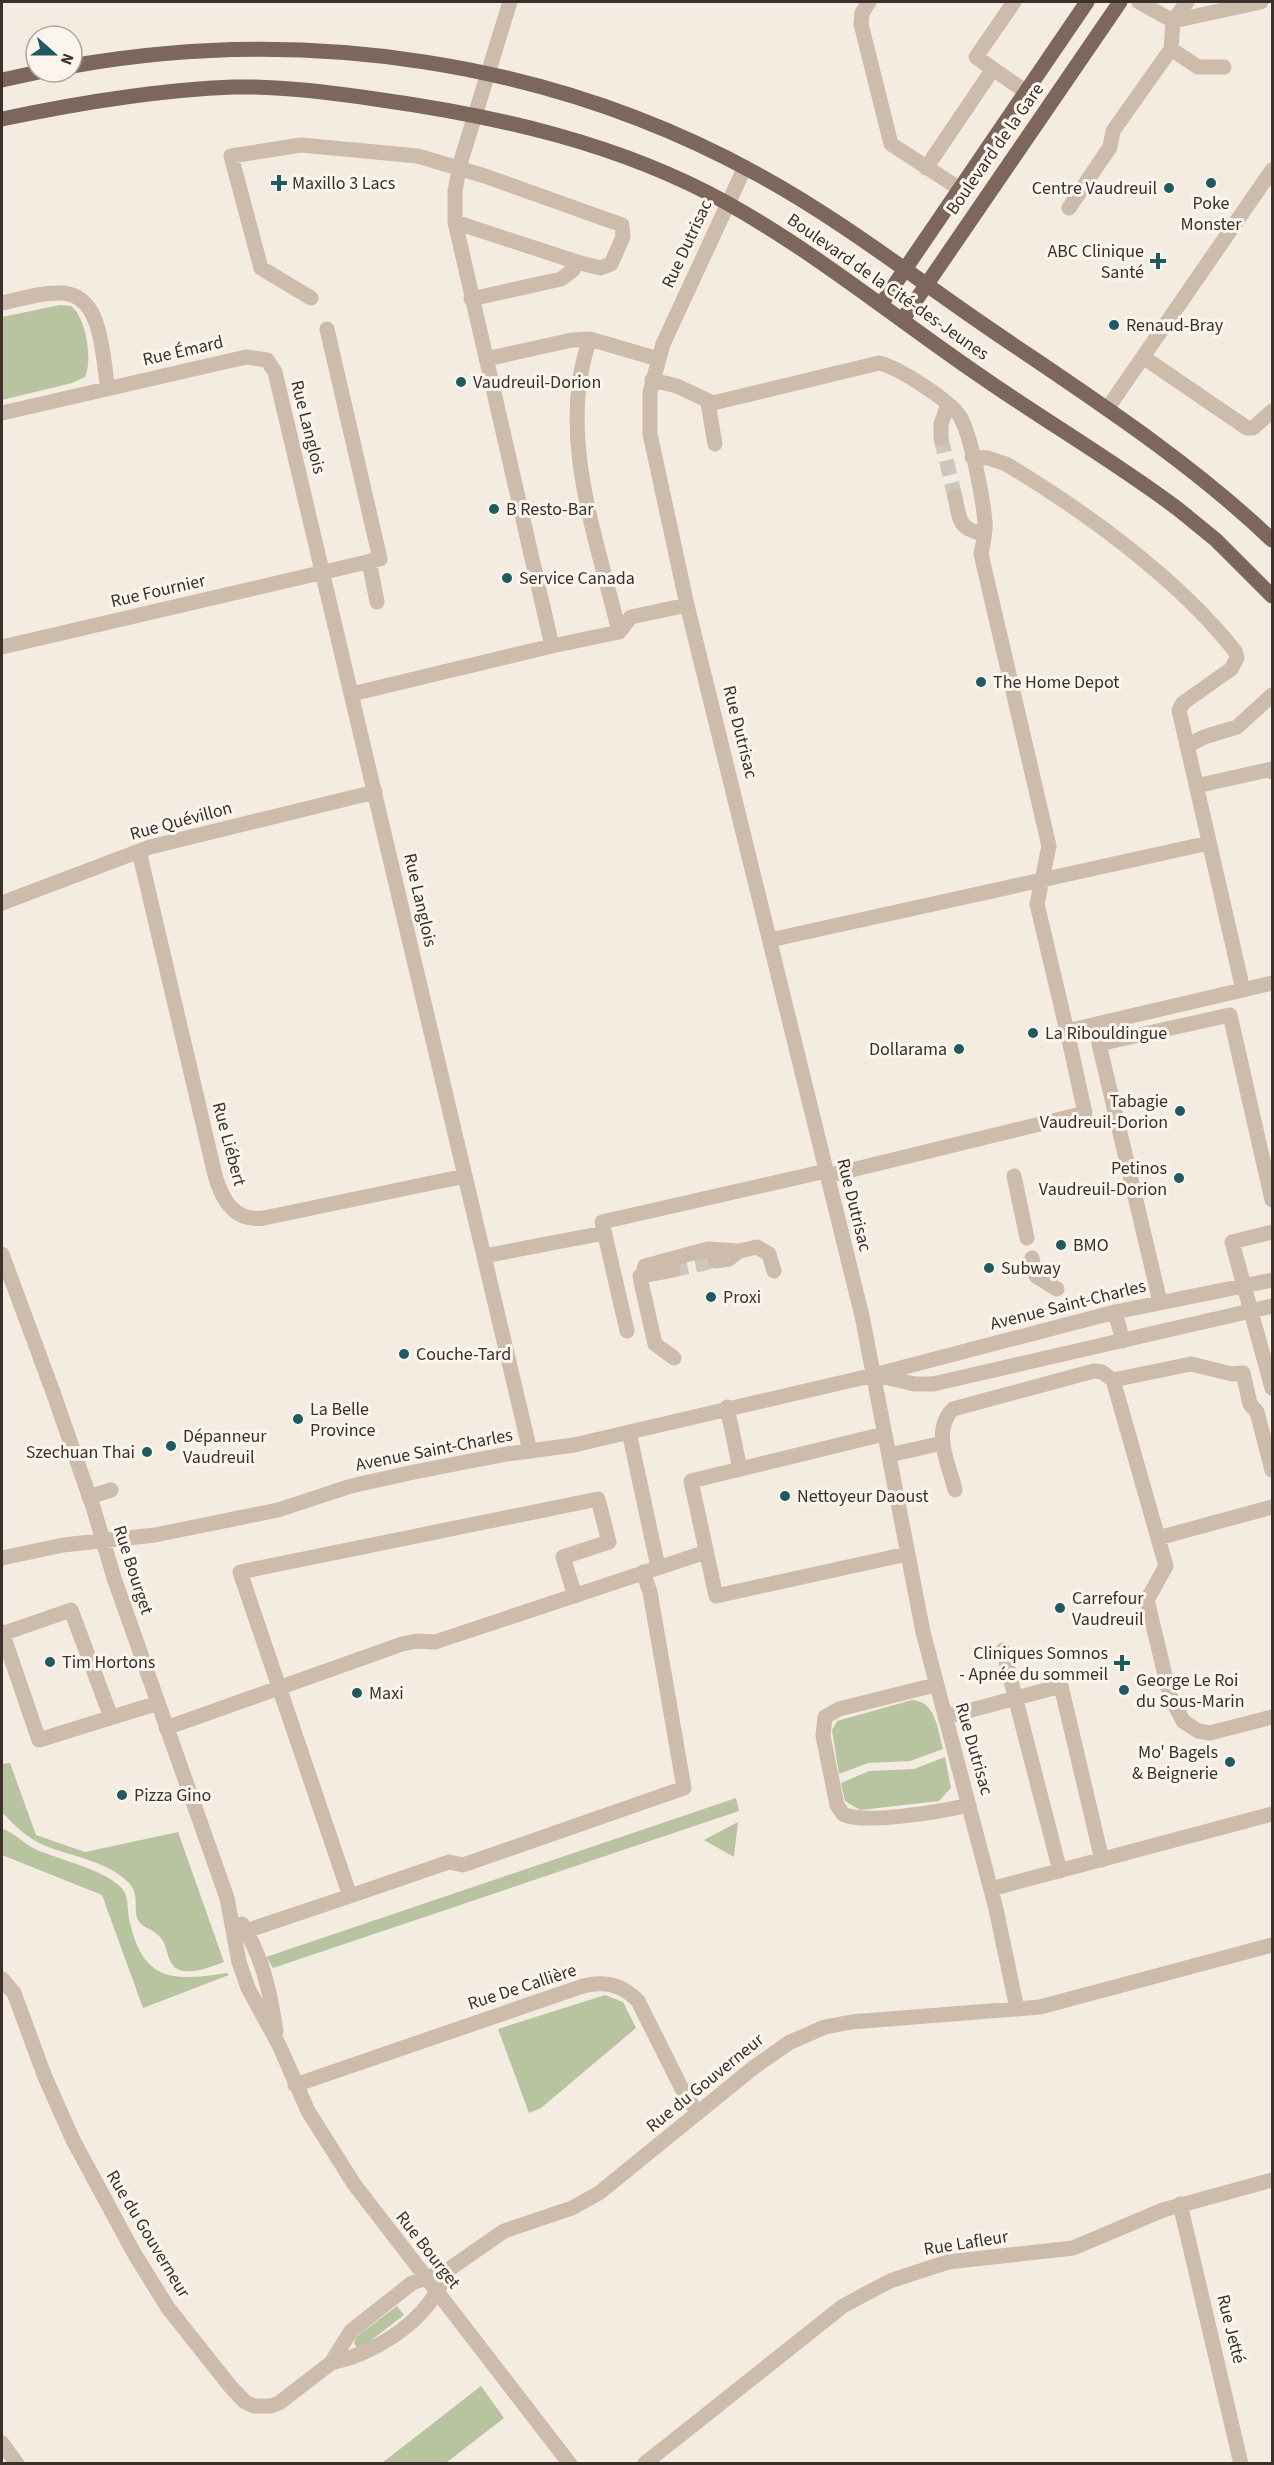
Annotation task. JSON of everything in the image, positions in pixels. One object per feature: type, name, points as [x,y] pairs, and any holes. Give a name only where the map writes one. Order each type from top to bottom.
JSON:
[{"type":"main road","name":"Boulevard de la Gare","points":[[882,303],[1087,2]]},
{"type":"main road","name":"Boulevard de la Gare","points":[[903,319],[1120,2]]},
{"type":"main road","name":"Boulevard de la Cité-des-Jeunes","points":[[84,64],[179,52],[290,49],[392,56],[490,74],[540,86],[676,135],[745,167],[830,218],[1107,409],[1204,480],[1272,540]]},
{"type":"main road","points":[[2,80],[24,75]]},
{"type":"main road","name":"Boulevard de la Cité-des-Jeunes","points":[[2,119],[116,98],[233,87],[289,89],[475,114],[607,149],[680,178],[806,250],[978,374],[1178,509],[1216,540],[1272,597]]},
{"type":"street","points":[[510,2],[490,74],[459,168],[455,222],[552,646]]},
{"type":"street","points":[[869,2],[862,13],[861,24],[891,144],[960,189]]},
{"type":"street","points":[[1014,2],[976,57],[1026,92]]},
{"type":"street","points":[[1139,2],[1173,21],[1261,2]]},
{"type":"street","points":[[1068,208],[1110,147],[1113,131],[1171,49],[1173,21],[1187,2]]},
{"type":"street","points":[[1171,49],[1198,67],[1224,67]]},
{"type":"street","points":[[926,168],[993,69]]},
{"type":"street","points":[[311,298],[261,268],[231,156],[274,147],[318,145],[418,156],[622,225],[622,237],[611,264],[600,268],[455,222]]},
{"type":"street","name":"Rue Dutrisac","points":[[745,167],[658,359],[652,380],[649,420],[652,449],[687,605],[874,1375],[907,1554],[936,1685],[991,1889],[1017,2009]]},
{"type":"street","points":[[1107,409],[1272,170]]},
{"type":"street","points":[[471,299],[561,279],[573,270],[577,262]]},
{"type":"street","points":[[2,303],[58,293],[82,298],[90,309],[97,327],[108,389]]},
{"type":"street","points":[[327,329],[380,559],[369,561],[377,602]]},
{"type":"street","points":[[590,339],[583,357],[577,391],[577,446],[619,632]]},
{"type":"street","points":[[486,359],[572,340],[590,339],[658,359]]},
{"type":"street","name":"Rue Émard","points":[[2,413],[246,357],[267,360]]},
{"type":"street","points":[[1143,357],[1247,428],[1253,428],[1272,411]]},
{"type":"street","name":"Rue Langlois","points":[[267,360],[278,382],[530,1451]]},
{"type":"street","points":[[627,1331],[602,1222],[826,1174],[1084,1113],[1037,904],[1049,846],[981,554],[986,524],[972,457],[960,416],[948,404],[898,371],[879,363],[722,402],[708,403],[677,386],[652,380]]},
{"type":"street","points":[[708,403],[716,444]]},
{"type":"street","points":[[941,438],[941,424],[948,404]]},
{"type":"street","points":[[972,457],[988,458],[1006,464],[1111,536],[1186,600],[1235,651],[1237,658],[1231,669],[1180,706],[1179,714],[1243,990]]},
{"type":"street","points":[[955,497],[962,525],[967,530],[984,534]]},
{"type":"street","name":"Rue Fournier","points":[[2,647],[369,561]]},
{"type":"street","points":[[352,694],[619,632],[631,617],[687,605]]},
{"type":"street","points":[[1187,746],[1204,737],[1237,727],[1272,695]]},
{"type":"street","points":[[1196,786],[1272,769],[1272,772]]},
{"type":"street","name":"Rue Quévillon","points":[[2,903],[139,851],[375,792]]},
{"type":"street","points":[[770,940],[1209,843]]},
{"type":"street","name":"Rue Liébert","points":[[139,851],[215,1175],[221,1194],[230,1208],[249,1218],[264,1218],[465,1176]]},
{"type":"street","points":[[1067,1031],[1272,983]]},
{"type":"street","points":[[1160,1302],[1099,1044],[1230,1015],[1272,1200]]},
{"type":"street","points":[[1014,1176],[1027,1238]]},
{"type":"street","points":[[1272,1232],[1232,1242],[1242,1286],[1272,1388]]},
{"type":"street","points":[[484,1256],[604,1233]]},
{"type":"street","points":[[640,1276],[650,1263],[708,1249],[739,1251],[763,1249],[769,1254],[774,1271]]},
{"type":"street","points":[[715,1261],[729,1259],[739,1251]]},
{"type":"street","name":"Rue Bourget","points":[[2,1254],[6,1280],[89,1497],[166,1728],[227,1898],[240,1933],[258,1954],[269,1986],[279,2045]]},
{"type":"street","points":[[1032,1258],[1036,1276],[1057,1289]]},
{"type":"street","points":[[640,1276],[673,1270]]},
{"type":"street","points":[[640,1276],[655,1344],[674,1358]]},
{"type":"street","name":"Avenue Saint-Charles","points":[[2,1558],[63,1545],[147,1537],[254,1515],[351,1486],[530,1451],[574,1445],[727,1407],[874,1375],[1115,1312],[1272,1280]]},
{"type":"street","name":"Avenue Saint-Charles","points":[[874,1375],[914,1384],[933,1384],[1272,1306]]},
{"type":"street","points":[[1115,1312],[1123,1341]]},
{"type":"street","points":[[1113,1380],[1191,1364],[1232,1374],[1243,1373],[1250,1404],[1257,1412],[1272,1470]]},
{"type":"street","points":[[955,1490],[940,1432],[943,1421],[953,1409],[1094,1371],[1102,1372],[1113,1380],[1166,1566],[1147,1600],[1169,1692],[1177,1714],[1191,1727],[1210,1733],[1272,1717]]},
{"type":"street","points":[[727,1407],[740,1469]]},
{"type":"street","points":[[629,1432],[658,1567]]},
{"type":"street","points":[[884,1434],[691,1481],[716,1596],[907,1554]]},
{"type":"street","points":[[889,1455],[943,1443]]},
{"type":"street","points":[[89,1497],[111,1490]]},
{"type":"street","points":[[350,1896],[240,1572],[598,1499],[609,1542],[563,1557],[575,1596]]},
{"type":"street","points":[[1158,1538],[1272,1507]]},
{"type":"street","points":[[166,1728],[409,1642],[435,1642],[706,1552]]},
{"type":"street","points":[[240,1933],[449,1862],[463,1865],[684,1788],[650,1592],[643,1572]]},
{"type":"street","points":[[111,1718],[71,1610],[2,1633],[39,1740],[111,1718],[158,1703]]},
{"type":"street","points":[[1003,1650],[1060,1871]]},
{"type":"street","points":[[936,1685],[838,1709],[825,1717],[823,1736],[837,1805],[843,1814],[854,1818],[939,1811],[969,1805]]},
{"type":"street","points":[[945,1717],[1060,1686],[1102,1860]]},
{"type":"street","points":[[991,1889],[1272,1814]]},
{"type":"street","name":"Rue Bourget","points":[[240,1933],[239,1962],[248,1988],[279,2045],[295,2085],[343,2169],[570,2463]]},
{"type":"street","points":[[1017,2009],[1048,2005],[1272,1945]]},
{"type":"street","name":"Rue du Gouverneur","points":[[2,1979],[14,1993],[54,2099],[102,2196],[163,2299],[230,2386],[245,2402],[254,2406],[271,2406],[287,2397],[331,2363],[356,2326],[412,2283],[448,2270],[504,2231],[572,2208],[599,2193],[778,2049],[812,2030],[852,2022],[1017,2009]]},
{"type":"street","name":"Rue De Callière","points":[[295,2085],[583,1986],[607,1983],[626,1990],[643,2009],[684,2093],[698,2113]]},
{"type":"street","name":"Rue Lafleur","points":[[644,2463],[843,2306],[874,2288],[935,2264],[1073,2248],[1180,2204],[1272,2180]]},
{"type":"street","name":"Rue Jetté","points":[[1180,2204],[1241,2463]]},
{"type":"street","name":"Rue du Gouverneur","points":[[331,2363],[357,2358],[376,2347],[430,2305],[448,2270]]},
{"type":"street","points":[[2,2443],[17,2463]]},
{"type":"green space","points":[[60,305],[71,306],[81,319],[88,350],[85,377],[72,383],[2,400],[2,317]]},
{"type":"green space","points":[[912,1700],[920,1702],[931,1711],[943,1749],[910,1761],[868,1763],[839,1774],[832,1730],[837,1721]]},
{"type":"green space","points":[[945,1757],[951,1788],[939,1801],[860,1810],[845,1801],[841,1783],[869,1771],[914,1769]]},
{"type":"green space","points":[[10,1763],[36,1835],[85,1852],[178,1832],[224,1962],[197,1970],[183,1971],[177,1968],[172,1964],[161,1938],[143,1926],[137,1918],[132,1887],[120,1875],[97,1863],[37,1842],[14,1824],[2,1812],[2,1764]]},
{"type":"green space","points":[[736,1798],[739,1811],[273,1968],[266,1957]]},
{"type":"green space","points":[[738,1822],[734,1857],[704,1840]]},
{"type":"green space","points":[[2,1829],[37,1850],[97,1872],[118,1884],[126,1894],[129,1919],[136,1943],[153,1967],[164,1974],[177,1977],[227,1973],[229,1975],[143,2008],[102,1895],[2,1855]]},
{"type":"green space","points":[[605,1995],[623,2002],[636,2028],[541,2108],[529,2113],[498,2029]]},
{"type":"green space","points":[[397,2306],[404,2315],[365,2345],[357,2347],[354,2344],[356,2337]]},
{"type":"green space","points":[[481,2386],[504,2418],[446,2463],[382,2463]]},
{"type":"tunnel","points":[[941,438],[955,497]]},
{"type":"tunnel","points":[[673,1270],[715,1261]]},
{"type":"place","name":"Maxillo 3 Lacs","points":[[279,183]]},
{"type":"place","name":"Poke Monster","points":[[1211,183]]},
{"type":"place","name":"Centre Vaudreuil","points":[[1169,188]]},
{"type":"place","name":"ABC Clinique Santé","points":[[1158,261]]},
{"type":"place","name":"Renaud-Bray","points":[[1114,325]]},
{"type":"place","name":"Vaudreuil-Dorion","points":[[461,382]]},
{"type":"place","name":"B Resto-Bar","points":[[494,509]]},
{"type":"place","name":"Service Canada","points":[[507,578]]},
{"type":"place","name":"The Home Depot","points":[[981,682]]},
{"type":"place","name":"La Ribouldingue","points":[[1033,1033]]},
{"type":"place","name":"Dollarama","points":[[959,1049]]},
{"type":"place","name":"Tabagie Vaudreuil-Dorion","points":[[1180,1111]]},
{"type":"place","name":"Petinos Vaudreuil-Dorion","points":[[1179,1178]]},
{"type":"place","name":"BMO","points":[[1061,1245]]},
{"type":"place","name":"Subway","points":[[989,1268]]},
{"type":"place","name":"Proxi","points":[[711,1297]]},
{"type":"place","name":"Couche-Tard","points":[[404,1354]]},
{"type":"place","name":"La Belle Province","points":[[298,1419]]},
{"type":"place","name":"Dépanneur Vaudreuil","points":[[171,1446]]},
{"type":"place","name":"Szechuan Thai","points":[[147,1452]]},
{"type":"place","name":"Nettoyeur Daoust","points":[[785,1496]]},
{"type":"place","name":"Carrefour Vaudreuil","points":[[1060,1608]]},
{"type":"place","name":"Tim Hortons","points":[[50,1662]]},
{"type":"place","name":"Cliniques Somnos - Apnée du sommeil","points":[[1122,1663]]},
{"type":"place","name":"George Le Roi du Sous-Marin","points":[[1124,1690]]},
{"type":"place","name":"Maxi","points":[[357,1693]]},
{"type":"place","name":"Mo' Bagels & Beignerie","points":[[1230,1762]]},
{"type":"place","name":"Pizza Gino","points":[[122,1795]]}]
